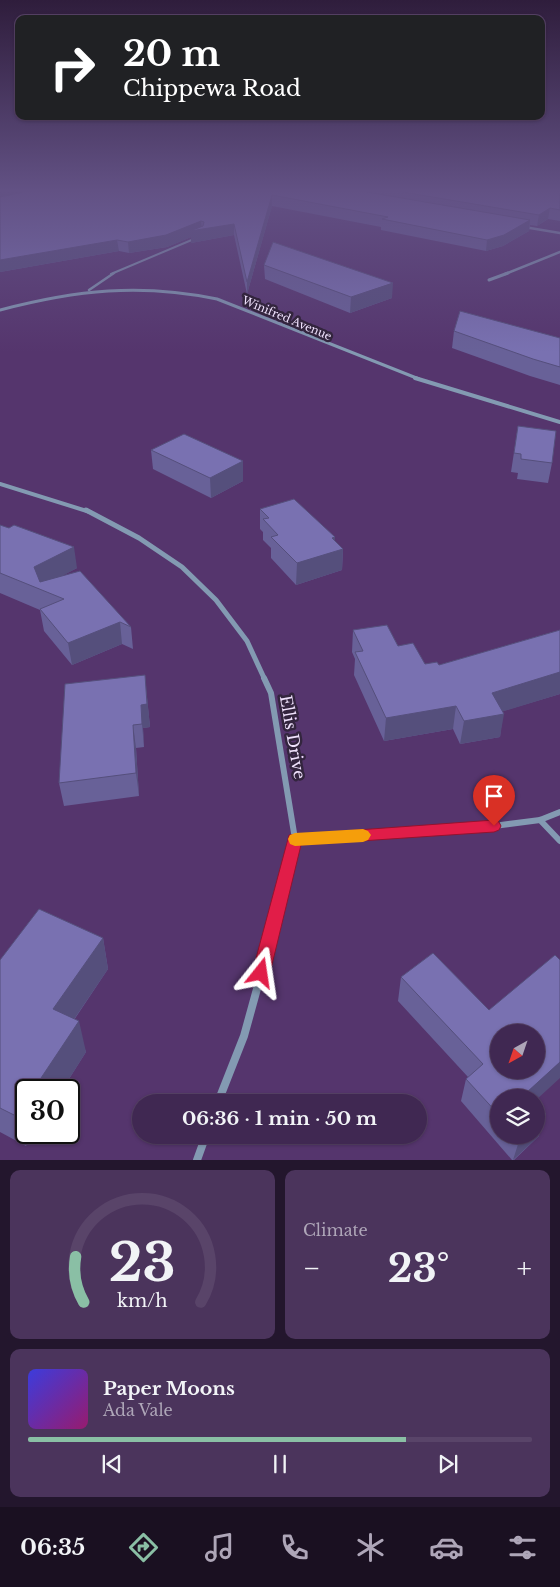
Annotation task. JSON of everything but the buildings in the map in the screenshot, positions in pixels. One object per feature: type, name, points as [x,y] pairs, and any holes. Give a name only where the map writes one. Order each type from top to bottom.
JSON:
[{"type":"street","points":[[489,280],[560,252]]},
{"type":"street","name":"Winifred Avenue","points":[[0,310],[89,290],[159,289],[188,292],[217,299],[404,374],[560,422]]},
{"type":"street","name":"Ellis Drive","points":[[0,484],[92,512],[138,538],[182,567],[216,600],[247,641],[271,693],[295,839],[285,886],[244,1036],[221,1094]]},
{"type":"street","points":[[295,839],[478,828],[540,820],[560,812]]},
{"type":"street","points":[[540,820],[560,841]]},
{"type":"street","points":[[196,1160],[202,1144]]},
{"type":"lane","points":[[89,290],[99,281],[119,269],[180,244]]},
{"type":"slow traffic","points":[[295,839],[363,835]]},
{"type":"route","points":[[261,973],[285,886],[295,839],[494,826]]}]
